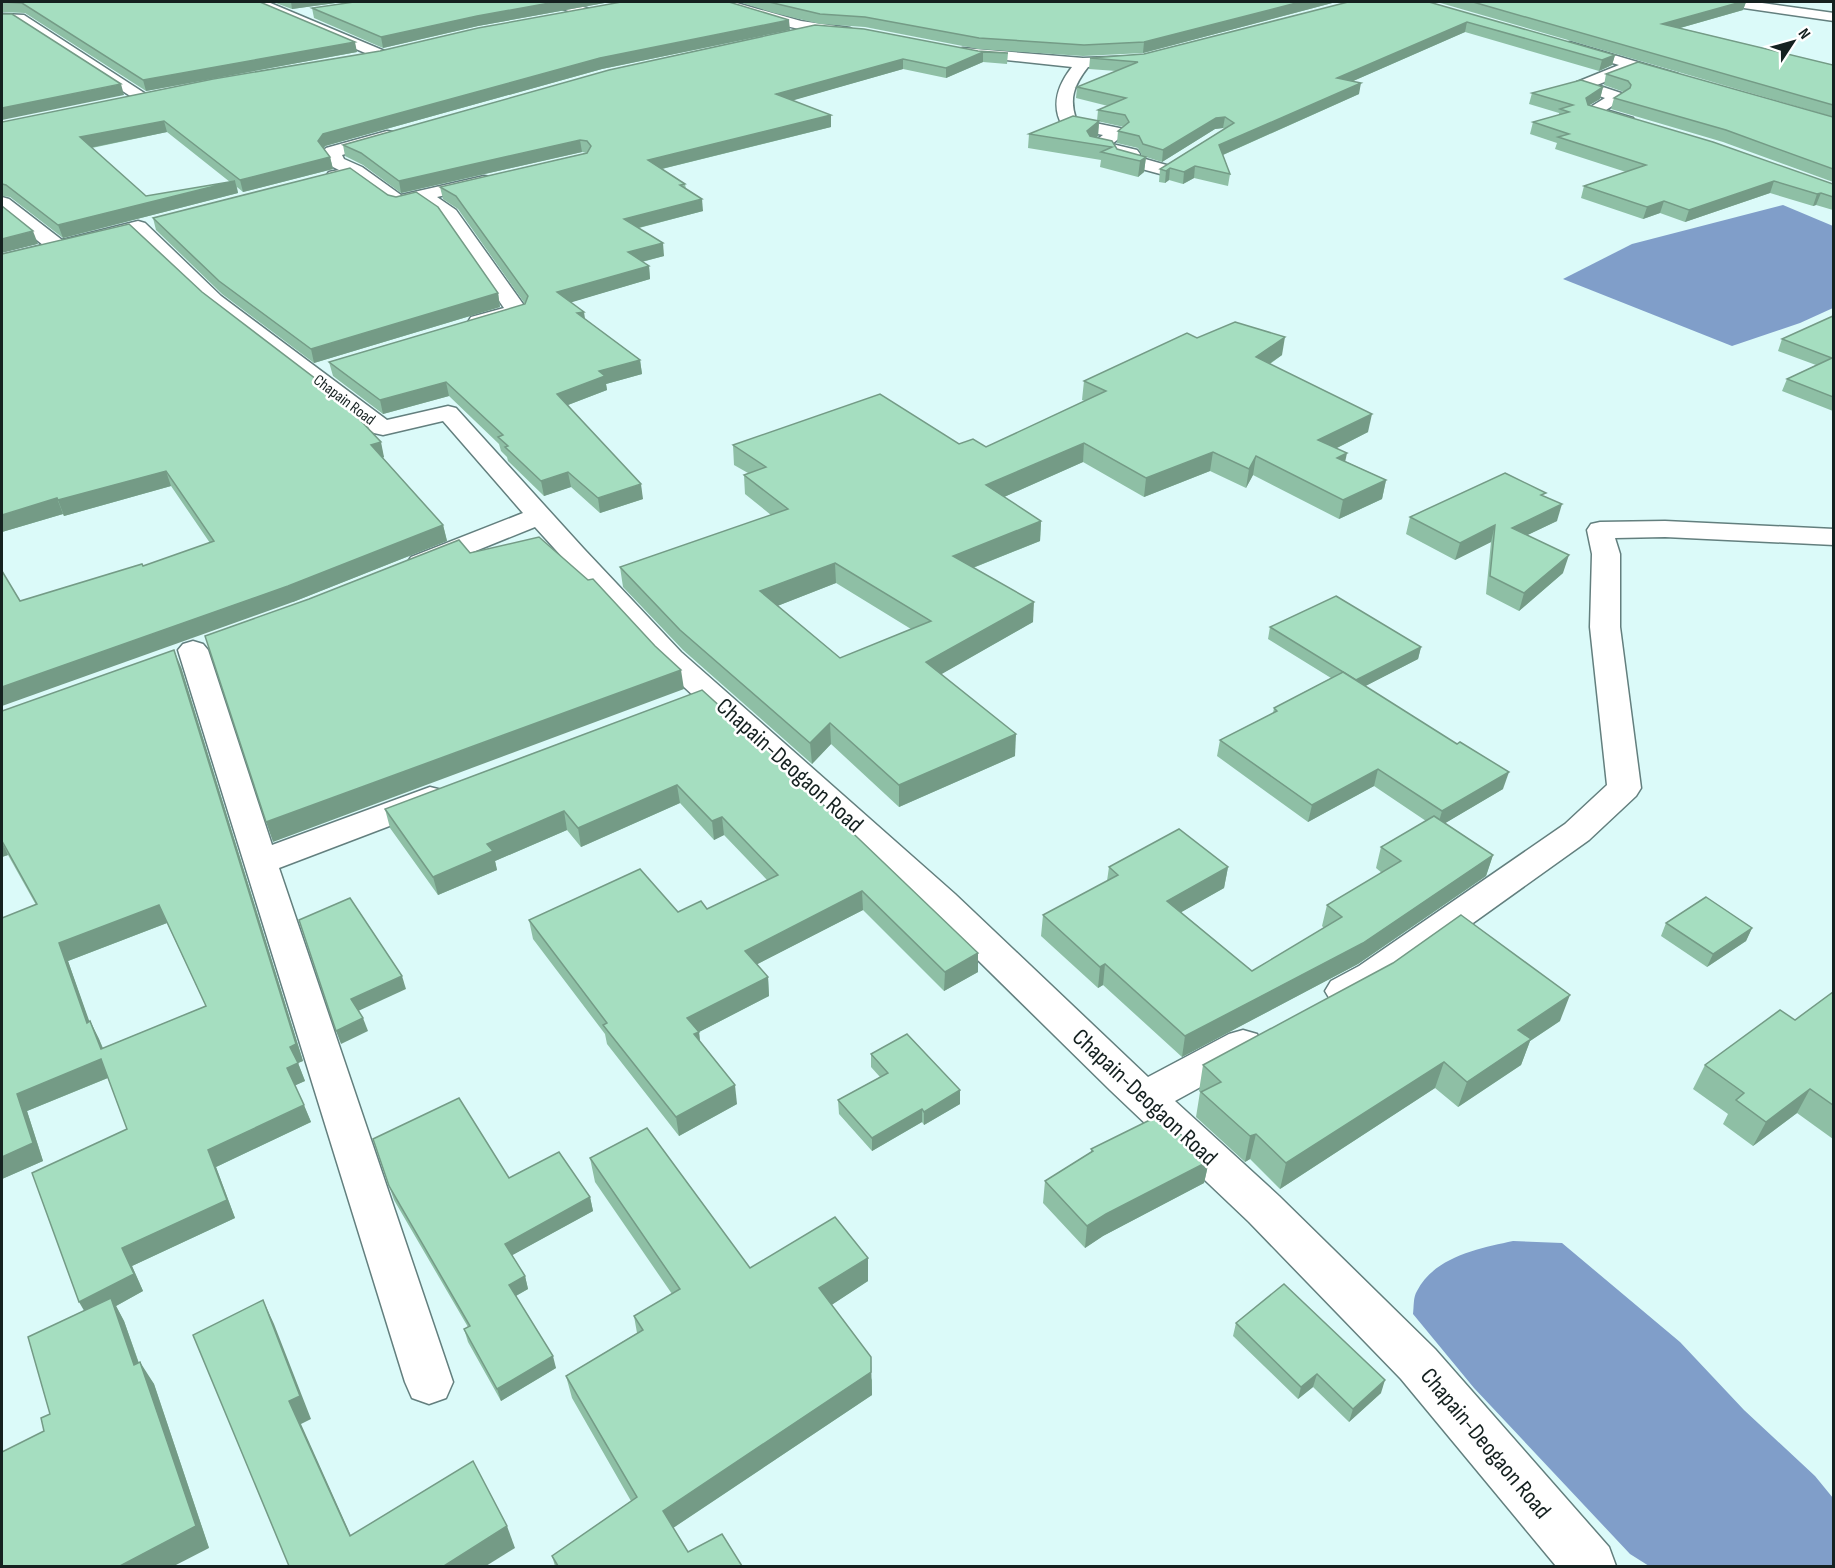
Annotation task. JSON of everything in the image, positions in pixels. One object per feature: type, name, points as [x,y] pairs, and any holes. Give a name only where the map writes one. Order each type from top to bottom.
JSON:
[{"type":"street","points":[[258,2],[294,15],[382,55]]},
{"type":"street","points":[[554,2],[585,12]]},
{"type":"street","points":[[721,2],[769,18],[820,30],[865,33]]},
{"type":"street","points":[[1730,2],[1833,17]]},
{"type":"street","points":[[553,18],[601,9]]},
{"type":"street","points":[[294,15],[315,12]]},
{"type":"street","points":[[2,18],[19,18],[150,97],[122,102]]},
{"type":"street","points":[[786,37],[820,30]]},
{"type":"street","points":[[1554,42],[1688,81]]},
{"type":"street","points":[[948,50],[978,55],[1083,63],[1143,59],[1154,56]]},
{"type":"street","points":[[359,59],[402,51]]},
{"type":"street","points":[[1083,63],[1067,82],[1061,101],[1069,123],[1118,133],[1097,146],[1131,154],[1122,158],[1169,166],[1148,180]]},
{"type":"street","points":[[1633,65],[1583,86],[1618,97],[1592,111],[1648,128]]},
{"type":"street","points":[[404,132],[346,146],[332,152],[337,162],[356,171],[398,201],[502,177]]},
{"type":"street","points":[[312,182],[356,171]]},
{"type":"street","points":[[422,195],[449,214],[517,311],[459,328]]},
{"type":"street","points":[[2,202],[58,248]]},
{"type":"street","name":"Chapain Road","points":[[2,261],[149,224],[214,300],[383,428],[448,413],[670,658]]},
{"type":"street","points":[[311,373],[334,366]]},
{"type":"street","points":[[401,572],[540,516]]},
{"type":"street","points":[[1320,1004],[1372,976],[1577,832],[1624,788],[1605,627],[1606,554],[1600,530],[1665,529],[1833,537]]},
{"type":"street","points":[[193,650],[429,1382]]},
{"type":"street","name":"Chapain-Deogaon Road","points":[[670,658],[692,699],[942,903],[1144,1098],[1264,1209],[1418,1364],[1590,1566]]},
{"type":"street","points":[[260,862],[462,786]]},
{"type":"street","points":[[1144,1098],[1268,1031]]},
{"type":"water","points":[[1783,205],[1833,226],[1833,308],[1800,323],[1732,346],[1563,279],[1632,244]]},
{"type":"water","points":[[1513,1241],[1562,1243],[1680,1342],[1744,1410],[1815,1476],[1833,1498],[1833,1566],[1649,1566],[1630,1554],[1474,1388],[1413,1314],[1416,1293],[1425,1279],[1435,1270],[1459,1256]]},
{"type":"building","points":[[2,2],[260,2],[355,42],[143,80],[22,3]]},
{"type":"building","points":[[354,2],[555,2],[381,37],[312,8]]},
{"type":"building","points":[[621,2],[729,2],[789,20],[600,58],[323,134],[318,141],[330,157],[240,180],[164,121],[80,137],[146,196],[235,181],[58,225],[2,184],[2,122],[213,79],[380,51],[478,28]]},
{"type":"building","points":[[769,2],[1300,2],[1144,42],[1084,45],[979,38],[865,17],[820,14]]},
{"type":"building","points":[[1348,2],[1429,2],[1615,55],[1602,60],[1467,22],[1337,78],[1361,83],[1219,145],[1230,174],[1195,166],[1184,172],[1170,168],[1166,171],[1160,169],[1234,123],[1225,117],[1216,118],[1163,150],[1143,144],[1139,136],[1118,131],[1129,122],[1125,115],[1098,110],[1126,98],[1077,87],[1138,62],[1090,58],[1144,54]]},
{"type":"building","points":[[1473,2],[1741,2],[1662,24],[1833,65],[1833,105]]},
{"type":"building","points":[[2,14],[12,14],[121,84],[2,108]]},
{"type":"building","points":[[815,25],[864,29],[978,51],[1008,53],[983,52],[946,68],[903,59],[776,94],[831,115],[648,160],[685,184],[680,185],[702,199],[624,219],[663,243],[628,252],[649,266],[557,292],[584,312],[577,313],[640,360],[599,371],[605,376],[557,394],[641,484],[598,498],[568,472],[541,481],[505,447],[508,446],[498,437],[503,435],[446,382],[380,400],[329,362],[525,304],[528,296],[456,196],[440,187],[587,153],[591,146],[587,141],[580,140],[399,181],[361,153],[343,145],[609,70]]},
{"type":"building","points":[[1638,62],[1833,117],[1833,169],[1726,130],[1614,98],[1631,85],[1628,81],[1606,74]]},
{"type":"building","points":[[1581,80],[1603,87],[1586,98],[1588,105],[1713,142],[1833,184],[1833,197],[1774,181],[1689,210],[1664,201],[1647,207],[1584,186],[1646,165],[1558,137],[1569,134],[1533,122],[1569,112],[1560,109],[1573,105],[1532,93]]},
{"type":"building","points":[[1073,116],[1099,121],[1087,131],[1090,136],[1112,141],[1117,149],[1146,157],[1140,161],[1101,152],[1112,147],[1029,134]]},
{"type":"building","points":[[350,168],[388,195],[396,197],[416,192],[438,207],[498,293],[311,349],[219,281],[153,218]]},
{"type":"building","points":[[2,206],[33,231],[2,239]]},
{"type":"building","points":[[129,224],[202,292],[367,418],[360,420],[381,442],[371,445],[443,525],[288,586],[2,687],[2,571],[20,601],[142,564],[143,566],[214,541],[166,471],[58,500],[57,498],[2,515],[2,254]]},
{"type":"building","points":[[1833,316],[1833,397],[1787,379],[1832,358],[1782,339]]},
{"type":"building","points":[[1235,322],[1285,337],[1256,357],[1372,414],[1318,440],[1347,453],[1337,458],[1386,480],[1343,500],[1256,456],[1249,469],[1213,452],[1146,478],[1084,443],[986,485],[1041,521],[953,556],[1034,602],[926,662],[1016,734],[899,785],[830,723],[810,743],[680,630],[620,567],[788,509],[744,475],[766,467],[733,445],[880,394],[959,444],[973,439],[986,447],[1106,391],[1084,381],[1187,333],[1197,338]],"holes":[[[835,563],[931,621],[840,658],[760,591]]]},
{"type":"building","points":[[1505,473],[1546,493],[1541,495],[1562,504],[1512,528],[1569,555],[1524,593],[1490,576],[1495,525],[1460,543],[1410,517]]},
{"type":"building","points":[[539,537],[588,580],[593,579],[655,646],[681,670],[266,822],[205,636],[309,599],[459,540],[470,553]]},
{"type":"building","points":[[1336,596],[1421,647],[1356,680],[1270,627]]},
{"type":"building","points":[[174,650],[296,1044],[290,1047],[298,1063],[287,1068],[304,1105],[208,1150],[227,1200],[122,1248],[134,1274],[79,1302],[32,1173],[127,1129],[101,1059],[17,1094],[33,1143],[2,1157],[2,918],[37,904],[2,841],[2,711]],"holes":[[[159,905],[206,1006],[101,1049],[90,1021],[87,1023],[59,943]]]},
{"type":"building","points":[[1343,672],[1457,744],[1460,742],[1509,772],[1442,811],[1378,769],[1312,805],[1220,740],[1277,711],[1274,708]]},
{"type":"building","points":[[702,690],[789,769],[787,770],[978,953],[945,972],[862,891],[745,951],[768,977],[687,1018],[699,1032],[694,1034],[735,1085],[676,1117],[603,1025],[607,1023],[529,920],[640,869],[678,912],[701,901],[707,909],[778,875],[722,817],[712,821],[677,785],[578,828],[564,811],[487,844],[493,851],[433,877],[385,809]]},
{"type":"building","points":[[1434,816],[1493,855],[1363,943],[1185,1036],[1105,964],[1100,967],[1043,915],[1118,875],[1109,867],[1179,829],[1228,867],[1167,901],[1252,971],[1342,917],[1327,905],[1401,861],[1381,847]]},
{"type":"building","points":[[1706,897],[1752,928],[1713,954],[1666,923]]},
{"type":"building","points":[[350,898],[402,976],[351,999],[363,1018],[336,1031],[299,920]]},
{"type":"building","points":[[1461,915],[1570,995],[1518,1030],[1531,1039],[1467,1082],[1444,1062],[1286,1163],[1256,1134],[1250,1136],[1201,1092],[1221,1082],[1203,1065],[1393,963]]},
{"type":"building","points":[[1833,992],[1833,1105],[1810,1089],[1766,1122],[1736,1100],[1744,1093],[1705,1065],[1780,1010],[1795,1020]]},
{"type":"building","points":[[907,1034],[960,1090],[924,1112],[922,1109],[872,1138],[838,1100],[888,1073],[871,1054]]},
{"type":"building","points":[[459,1098],[509,1178],[559,1152],[590,1197],[505,1244],[525,1276],[509,1285],[553,1356],[497,1389],[464,1329],[470,1326],[389,1186],[373,1139]]},
{"type":"building","points":[[1160,1115],[1209,1161],[1087,1226],[1045,1181],[1093,1151],[1091,1149]]},
{"type":"building","points":[[647,1128],[750,1268],[835,1217],[868,1258],[819,1288],[871,1357],[871,1372],[663,1511],[688,1552],[722,1534],[742,1566],[558,1566],[552,1556],[637,1497],[566,1376],[643,1330],[634,1316],[680,1289],[590,1158]]},
{"type":"building","points":[[1284,1284],[1385,1380],[1353,1409],[1317,1374],[1301,1387],[1236,1323]]},
{"type":"building","points":[[111,1298],[134,1365],[140,1362],[196,1526],[120,1566],[2,1566],[2,1452],[44,1431],[41,1418],[50,1414],[28,1337]]},
{"type":"building","points":[[263,1300],[300,1396],[289,1401],[350,1536],[473,1461],[507,1526],[444,1566],[289,1566],[193,1335]]}]
